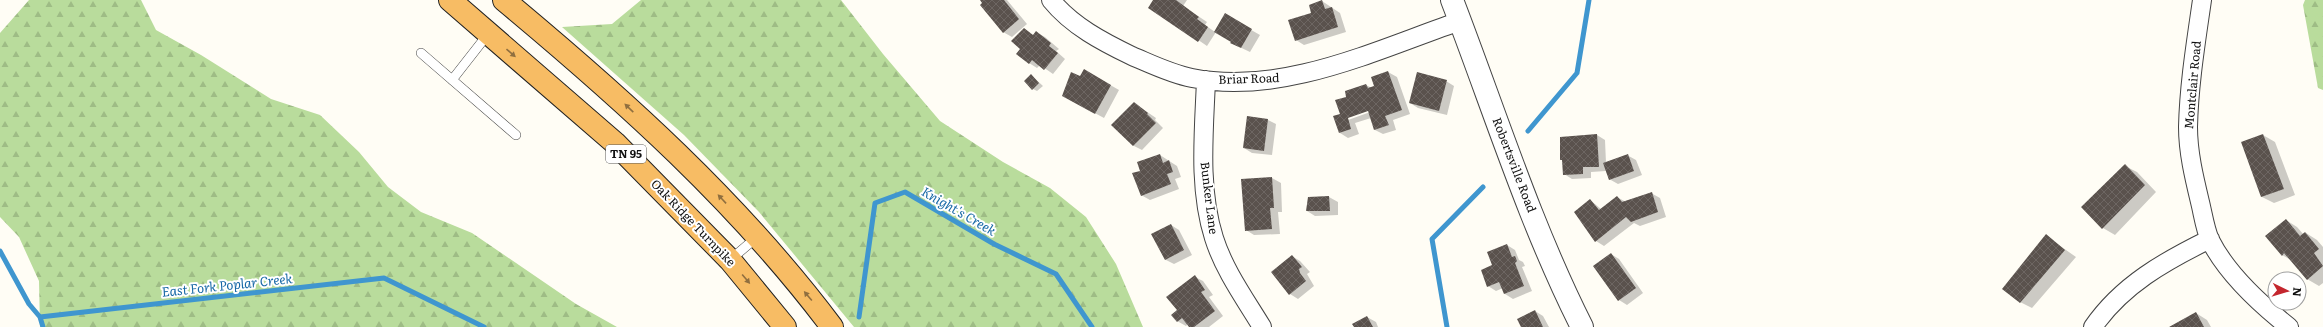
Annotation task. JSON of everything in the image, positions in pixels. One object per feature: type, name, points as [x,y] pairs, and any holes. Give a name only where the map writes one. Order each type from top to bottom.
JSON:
[{"type":"highway","name":"Oak Ridge Turnpike","points":[[450,0],[615,143],[730,260],[785,327]]},
{"type":"highway","name":"TN 95","points":[[504,0],[614,93],[688,164],[757,237],[811,299],[832,327]]},
{"type":"street","name":"Briar Road","points":[[1051,0],[1065,16],[1103,42],[1158,67],[1190,78],[1206,80],[1286,78],[1319,70],[1460,21]]},
{"type":"street","name":"Robertsville Road","points":[[1452,0],[1525,195],[1561,285],[1582,327]]},
{"type":"street","name":"Montclair Road","points":[[2202,0],[2191,80],[2188,128],[2192,166],[2210,239],[2228,266],[2252,294],[2289,327]]},
{"type":"street","name":"Bunker Lane","points":[[1206,80],[1204,173],[1210,223],[1219,252],[1238,288],[1262,327]]},
{"type":"street","points":[[2093,327],[2100,316],[2132,285],[2170,258],[2210,239]]},
{"type":"lane","points":[[452,80],[488,34]]},
{"type":"lane","points":[[421,53],[516,135]]},
{"type":"lane","points":[[730,260],[757,237]]},
{"type":"green space","points":[[29,0],[141,0],[156,30],[201,55],[271,99],[320,115],[359,152],[388,187],[421,212],[472,233],[576,304],[617,327],[40,327],[39,281],[19,237],[0,217],[0,33]]},
{"type":"green space","points":[[641,0],[841,0],[883,54],[940,121],[1003,162],[1050,188],[1086,217],[1116,264],[1143,327],[854,327],[759,212],[684,135],[562,27],[612,24]]},
{"type":"green space","points":[[2305,0],[2323,0],[2323,90],[2318,88],[2303,5]]},
{"type":"building","points":[[980,0],[1004,0],[1019,19],[1003,33],[980,5],[982,3]]},
{"type":"building","points":[[1153,0],[1176,0],[1199,17],[1197,19],[1208,27],[1198,42],[1148,8]]},
{"type":"building","points":[[1322,0],[1325,9],[1332,7],[1338,27],[1295,41],[1288,20],[1311,13],[1309,5]]},
{"type":"building","points":[[1225,13],[1252,29],[1241,48],[1230,43],[1231,42],[1214,32]]},
{"type":"building","points":[[1024,28],[1033,35],[1036,31],[1051,43],[1049,46],[1058,53],[1044,70],[1032,60],[1029,64],[1016,54],[1020,49],[1011,41]]},
{"type":"building","points":[[1084,69],[1111,85],[1095,114],[1062,96],[1071,72],[1080,76]]},
{"type":"building","points":[[1388,71],[1402,110],[1385,116],[1389,125],[1374,130],[1368,111],[1348,118],[1351,129],[1339,133],[1333,116],[1340,114],[1335,100],[1346,97],[1345,91],[1366,84],[1368,88],[1374,86],[1371,77]]},
{"type":"building","points":[[1417,72],[1447,80],[1439,111],[1409,103]]},
{"type":"building","points":[[1031,74],[1039,83],[1032,90],[1024,81]]},
{"type":"building","points":[[1134,102],[1148,113],[1147,114],[1156,123],[1133,146],[1111,125]]},
{"type":"building","points":[[1247,116],[1268,119],[1264,151],[1243,148]]},
{"type":"building","points":[[1597,134],[1599,167],[1583,167],[1583,174],[1563,175],[1562,160],[1560,160],[1560,137]]},
{"type":"building","points":[[2263,134],[2284,189],[2261,197],[2241,142]]},
{"type":"building","points":[[1160,154],[1163,163],[1169,160],[1173,172],[1167,174],[1171,184],[1141,196],[1132,173],[1140,171],[1137,162]]},
{"type":"building","points":[[1628,154],[1634,171],[1609,180],[1603,163]]},
{"type":"building","points":[[2125,164],[2145,185],[2102,229],[2081,207]]},
{"type":"building","points":[[1272,177],[1274,208],[1270,208],[1272,229],[1245,231],[1241,179]]},
{"type":"building","points":[[1652,192],[1658,212],[1631,222],[1626,217],[1595,242],[1574,212],[1590,199],[1599,210],[1617,196],[1622,202]]},
{"type":"building","points":[[1329,196],[1330,211],[1306,211],[1308,197]]},
{"type":"building","points":[[2286,219],[2300,236],[2305,232],[2319,249],[2314,253],[2323,266],[2307,280],[2307,271],[2299,271],[2284,253],[2282,256],[2265,236]]},
{"type":"building","points":[[1171,224],[1184,250],[1165,260],[1151,234]]},
{"type":"building","points":[[2046,234],[2065,250],[2020,303],[2002,289]]},
{"type":"building","points":[[1507,244],[1512,257],[1515,256],[1517,261],[1515,263],[1524,286],[1504,294],[1499,282],[1487,287],[1481,270],[1492,265],[1487,252]]},
{"type":"building","points":[[1611,253],[1636,288],[1618,301],[1593,266]]},
{"type":"building","points":[[1292,255],[1302,267],[1299,269],[1300,273],[1306,281],[1289,295],[1271,272]]},
{"type":"building","points":[[1195,275],[1205,290],[1201,292],[1215,311],[1194,327],[1189,327],[1182,318],[1177,322],[1171,315],[1177,310],[1166,297]]},
{"type":"building","points":[[1535,310],[1543,327],[1521,327],[1517,319]]},
{"type":"building","points":[[2196,312],[2204,327],[2169,327]]},
{"type":"building","points":[[1367,316],[1373,327],[1354,327],[1352,324]]},
{"type":"waterway","points":[[1528,131],[1577,73],[1589,0]]},
{"type":"waterway","points":[[1447,327],[1432,239],[1483,187]]},
{"type":"waterway","name":"Knight's Creek","points":[[859,317],[875,203],[905,192],[994,244],[1056,274],[1092,327]]},
{"type":"waterway","name":"East Fork Poplar Creek","points":[[0,251],[29,304],[40,317],[43,327]]},
{"type":"waterway","name":"East Fork Poplar Creek","points":[[40,317],[384,278],[484,327]]}]
